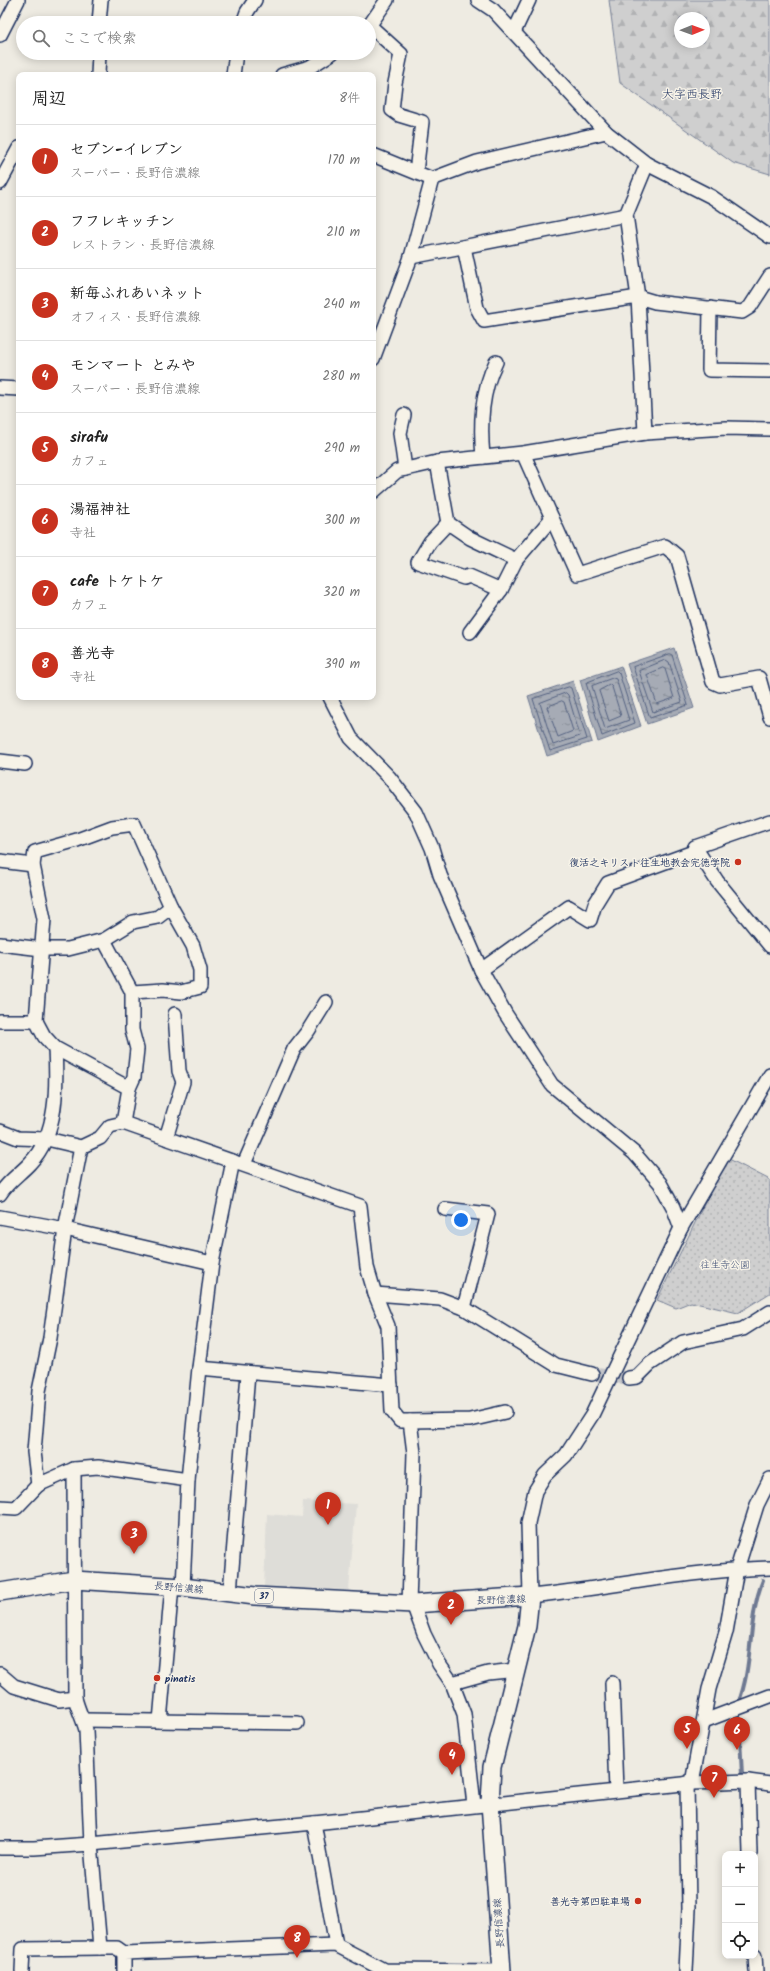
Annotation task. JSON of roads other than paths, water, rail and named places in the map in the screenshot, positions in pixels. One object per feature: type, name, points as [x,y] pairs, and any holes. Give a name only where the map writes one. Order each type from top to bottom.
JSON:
[{"type":"main road","name":"長野信濃線","points":[[0,1592],[74,1580],[178,1587],[269,1597],[411,1604],[530,1596],[527,1626],[482,1804],[501,1971]]},
{"type":"street","points":[[0,35],[18,0]]},
{"type":"street","points":[[100,16],[102,0]]},
{"type":"street","points":[[245,16],[255,0]]},
{"type":"street","points":[[376,16],[387,0]]},
{"type":"street","points":[[478,0],[493,10],[606,132],[647,164],[712,197],[770,237]]},
{"type":"street","points":[[514,32],[529,0]]},
{"type":"street","points":[[376,32],[401,54],[395,83],[392,110],[399,115],[422,122],[416,172]]},
{"type":"street","points":[[98,72],[99,60]]},
{"type":"street","points":[[233,72],[235,60]]},
{"type":"street","points":[[292,72],[310,67],[321,60]]},
{"type":"street","points":[[376,156],[432,179],[477,162],[606,132]]},
{"type":"street","points":[[0,184],[16,154]]},
{"type":"street","points":[[645,433],[638,297],[626,215],[647,164]]},
{"type":"street","points":[[376,352],[411,257],[432,179]]},
{"type":"street","points":[[411,257],[626,215]]},
{"type":"street","points":[[464,247],[477,308],[484,321],[638,297],[655,302],[742,312],[750,307],[770,276]]},
{"type":"street","points":[[710,308],[709,370],[770,371]]},
{"type":"street","points":[[483,456],[480,428],[483,406],[488,379],[496,362]]},
{"type":"street","points":[[0,388],[16,389]]},
{"type":"street","points":[[404,415],[400,433],[405,469]]},
{"type":"street","points":[[376,489],[397,471],[437,462],[523,453],[645,433],[726,428],[770,429]]},
{"type":"street","points":[[523,453],[577,574],[665,546],[677,556],[713,682],[720,685],[764,677],[770,717]]},
{"type":"street","points":[[437,462],[448,523],[470,538],[516,560]]},
{"type":"street","points":[[470,632],[501,590],[516,560],[552,518]]},
{"type":"street","points":[[448,523],[430,542],[418,562],[464,578],[469,576],[501,590]]},
{"type":"street","points":[[332,700],[351,738],[389,777],[416,812],[432,848],[440,875],[481,970],[505,1013],[552,1084],[634,1153],[660,1183],[673,1207],[681,1228]]},
{"type":"street","points":[[0,761],[25,764]]},
{"type":"street","points":[[481,970],[569,907],[590,920],[595,904],[608,883],[693,852],[695,847],[770,820]]},
{"type":"street","points":[[129,1088],[55,1048],[44,1036],[36,1021],[44,919],[34,865],[35,852],[77,840],[112,827],[134,824],[171,907],[193,946],[200,970],[200,988],[181,992],[163,990],[132,992]]},
{"type":"street","points":[[695,847],[717,881],[770,946]]},
{"type":"street","points":[[0,860],[34,865]]},
{"type":"street","points":[[0,944],[42,949],[68,949],[104,940],[133,922],[158,917],[171,907]]},
{"type":"street","points":[[104,940],[132,992],[132,1030],[137,1049],[134,1077],[129,1088],[123,1123]]},
{"type":"street","points":[[160,1721],[178,1587],[188,1480],[212,1263],[239,1163],[294,1049],[308,1031],[326,1002]]},
{"type":"street","points":[[166,1138],[182,1082],[179,1071],[175,1014]]},
{"type":"street","points":[[0,1021],[36,1021]]},
{"type":"street","points":[[0,1194],[6,1185],[31,1163],[47,1139],[56,1089],[55,1048]]},
{"type":"street","points":[[770,1075],[681,1228],[592,1415],[566,1455],[545,1475],[535,1491],[528,1522],[530,1596],[737,1569],[770,1568]]},
{"type":"street","points":[[0,1131],[18,1138],[47,1139],[81,1147],[100,1138],[110,1126],[123,1123],[360,1206],[366,1267],[388,1326],[392,1411],[400,1420],[410,1421],[470,1420],[505,1412]]},
{"type":"street","points":[[38,1486],[34,1452],[39,1391],[50,1338],[65,1229],[81,1147]]},
{"type":"street","points":[[445,1208],[488,1214],[464,1308]]},
{"type":"street","points":[[0,1217],[65,1229],[212,1263]]},
{"type":"street","points":[[375,1294],[440,1299],[464,1308],[556,1365],[592,1374]]},
{"type":"street","points":[[629,1378],[637,1377],[650,1364],[683,1342],[743,1329],[770,1312]]},
{"type":"street","points":[[200,1368],[248,1374],[391,1385]]},
{"type":"street","points":[[230,1592],[248,1374]]},
{"type":"street","points":[[410,1421],[414,1453],[411,1604],[439,1664],[452,1683],[464,1714],[482,1804]]},
{"type":"street","points":[[0,1507],[16,1508],[38,1486],[74,1469],[98,1466],[188,1480]]},
{"type":"street","points":[[74,1469],[76,1698],[78,1711],[84,1720],[86,1730],[91,1844],[100,1948]]},
{"type":"street","points":[[686,1971],[689,1909],[689,1783],[704,1721],[709,1689],[726,1632],[737,1569],[757,1505],[770,1479]]},
{"type":"street","points":[[452,1683],[488,1673],[516,1670]]},
{"type":"street","points":[[0,1674],[14,1686],[59,1700],[76,1698]]},
{"type":"street","points":[[612,1683],[616,1790]]},
{"type":"street","points":[[704,1721],[770,1696]]},
{"type":"street","points":[[84,1720],[297,1723]]},
{"type":"street","points":[[0,1848],[34,1848],[91,1844],[314,1823],[689,1783],[748,1781],[770,1784]]},
{"type":"street","points":[[748,1781],[750,1851]]},
{"type":"street","points":[[314,1823],[336,1944]]},
{"type":"street","points":[[22,1971],[23,1949],[117,1948],[124,1953],[336,1944],[384,1970],[501,1971]]},
{"type":"street","points":[[124,1953],[124,1971]]},
{"type":"street","points":[[755,1959],[756,1971]]},
{"type":"water","points":[[674,648],[694,708],[647,724],[627,664]]},
{"type":"water","points":[[621,666],[641,726],[598,742],[580,680]]},
{"type":"water","points":[[573,681],[592,742],[547,756],[528,696]]},
{"type":"waterway","points":[[738,1704],[743,1689],[755,1610],[763,1580]]},
{"type":"waterway","points":[[739,1719],[742,1775]]},
{"type":"tunnel","points":[[592,1374],[629,1378]]},
{"type":"place","name":"復活之キリスト往生地教会完徳学院","points":[[738,862]]},
{"type":"place","name":"セブン-イレブン","points":[[328,1525]]},
{"type":"place","name":"新毎ふれあいネット","points":[[134,1554]]},
{"type":"place","name":"フフレキッチン","points":[[451,1625]]},
{"type":"place","name":"pinatis","points":[[157,1678]]},
{"type":"place","name":"sirafu","points":[[687,1749]]},
{"type":"place","name":"湯福神社","points":[[737,1750]]},
{"type":"place","name":"モンマート とみや","points":[[452,1775]]},
{"type":"place","name":"cafe トケトケ","points":[[714,1798]]},
{"type":"place","name":"善光寺第四駐車場","points":[[638,1901]]},
{"type":"place","name":"善光寺","points":[[297,1958]]},
{"type":"district","name":"大字西長野","points":[[692,94]]},
{"type":"park label","name":"往生寺公園","points":[[725,1264]]}]
